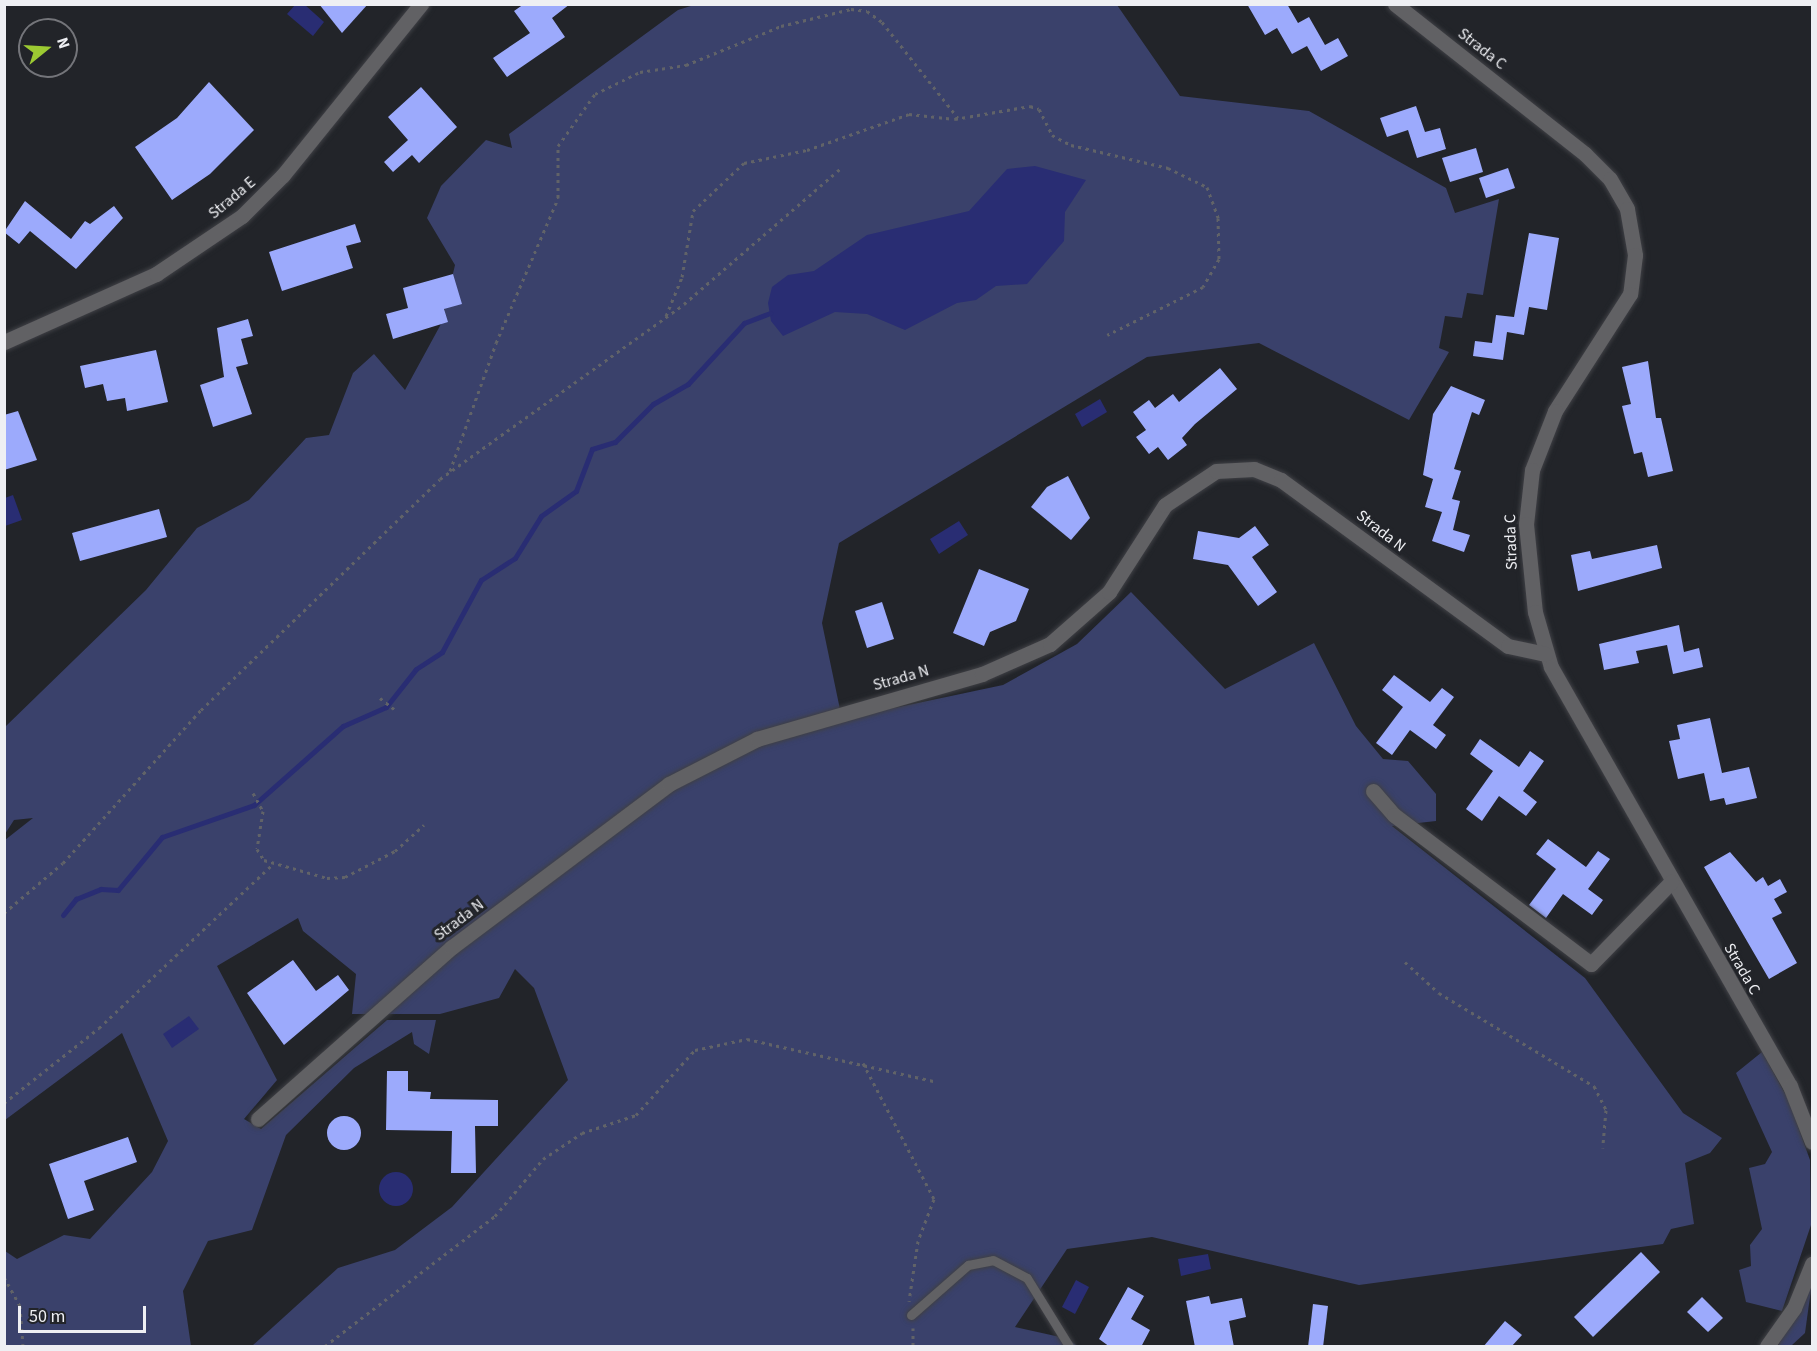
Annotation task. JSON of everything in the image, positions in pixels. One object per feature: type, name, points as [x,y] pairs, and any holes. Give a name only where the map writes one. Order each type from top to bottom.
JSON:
[{"type":"street","name":"Strada E","points":[[4,342],[156,274],[242,216],[297,159],[421,4]]},
{"type":"street","name":"Strada C","points":[[1395,4],[1585,154],[1616,188],[1630,221],[1635,265],[1626,303],[1555,411],[1532,470],[1527,540],[1545,654],[1671,882],[1790,1086],[1812,1142]]},
{"type":"street","name":"Strada N","points":[[258,1119],[417,976],[669,784],[757,739],[982,674],[1050,644],[1109,592],[1164,505],[1216,471],[1254,469],[1281,480],[1508,646],[1545,654]]},
{"type":"street","points":[[1373,791],[1395,815],[1591,964],[1671,882]]},
{"type":"street","points":[[1767,1347],[1797,1302],[1812,1264]]},
{"type":"lane","points":[[911,1315],[968,1265],[993,1260],[1027,1278],[1069,1347]]},
{"type":"path","points":[[450,472],[496,343],[558,198],[558,146],[594,93],[640,72],[686,65],[781,26],[851,9],[867,11],[882,22],[948,111],[958,118]]},
{"type":"path","points":[[665,318],[682,277],[693,212],[744,163],[807,150],[909,114],[958,118],[1030,106],[1039,109],[1052,135],[1071,145],[1168,168],[1207,188],[1218,218],[1219,259],[1203,287],[1107,335]]},
{"type":"path","points":[[944,117],[948,111]]},
{"type":"path","points":[[4,913],[63,863],[277,634],[450,472],[665,318],[840,170]]},
{"type":"path","points":[[381,699],[394,709]]},
{"type":"path","points":[[254,794],[262,808],[257,849],[273,865],[345,877],[395,851],[424,825]]},
{"type":"path","points":[[4,1103],[99,1028],[273,865]]},
{"type":"path","points":[[1405,962],[1463,1008],[1594,1086],[1606,1110],[1603,1148]]},
{"type":"path","points":[[325,1347],[495,1216],[543,1159],[582,1133],[636,1115],[695,1050],[722,1040],[747,1039],[863,1063],[933,1081]]},
{"type":"path","points":[[863,1063],[934,1199],[918,1240],[908,1294],[913,1347]]},
{"type":"path","points":[[4,1277],[20,1306],[23,1347]]},
{"type":"shaded area","points":[[295,5],[305,5],[324,22],[313,36],[287,14]]},
{"type":"shaded area","points":[[694,5],[1117,5],[1180,96],[1309,111],[1446,188],[1455,213],[1499,199],[1483,295],[1467,293],[1462,318],[1445,316],[1439,348],[1449,352],[1409,420],[1259,343],[1147,357],[839,543],[822,623],[842,719],[1003,685],[1077,644],[1131,592],[1225,689],[1314,643],[1356,726],[1383,759],[1408,761],[1436,794],[1436,821],[1392,826],[1585,978],[1683,1113],[1722,1138],[1710,1153],[1685,1163],[1694,1224],[1671,1229],[1663,1244],[1359,1285],[1152,1237],[1067,1249],[1015,1327],[1069,1339],[1077,1346],[252,1346],[338,1268],[395,1250],[452,1207],[568,1080],[534,988],[515,969],[499,998],[440,1014],[352,1014],[356,974],[303,931],[298,918],[217,966],[277,1080],[244,1119],[261,1129],[387,1020],[436,1020],[429,1054],[414,1044],[412,1032],[354,1068],[286,1135],[252,1230],[208,1241],[183,1291],[191,1346],[5,1346],[5,1251],[17,1259],[64,1235],[90,1239],[152,1172],[168,1141],[122,1033],[5,1120],[5,840],[33,818],[14,820],[5,834],[5,727],[146,590],[197,528],[249,500],[306,438],[329,435],[353,373],[374,354],[405,390],[441,324],[455,265],[427,218],[441,186],[486,140],[512,148],[509,134],[678,10]]},
{"type":"shaded area","points":[[1035,166],[1086,180],[1065,212],[1064,241],[1027,284],[996,286],[976,300],[957,303],[905,330],[867,314],[835,312],[783,336],[771,321],[768,303],[772,287],[788,275],[814,271],[867,235],[969,211],[1007,169]]},
{"type":"shaded area","points":[[1100,399],[1107,412],[1082,427],[1075,414]]},
{"type":"shaded area","points":[[13,495],[22,520],[5,526],[5,498]]},
{"type":"shaded area","points":[[959,521],[968,535],[939,554],[930,539]]},
{"type":"shaded area","points":[[189,1016],[199,1029],[172,1048],[163,1034]]},
{"type":"shaded area","points":[[1762,1052],[1788,1099],[1810,1160],[1811,1225],[1782,1311],[1746,1302],[1739,1270],[1751,1266],[1750,1245],[1762,1229],[1749,1168],[1765,1164],[1772,1152],[1736,1073]]},
{"type":"shaded area","points":[[396,1172],[408,1177],[413,1189],[408,1201],[396,1206],[384,1201],[379,1189],[384,1177]]},
{"type":"shaded area","points":[[1208,1254],[1211,1269],[1181,1276],[1178,1259]]},
{"type":"shaded area","points":[[1076,1280],[1089,1287],[1075,1314],[1062,1307]]},
{"type":"shaded area","points":[[1812,1282],[1805,1333],[1791,1346],[1778,1346]]},
{"type":"building","points":[[319,4],[368,4],[342,33]]},
{"type":"building","points":[[524,4],[570,4],[552,18],[565,37],[507,77],[493,58],[530,33],[514,11]]},
{"type":"building","points":[[1247,4],[1287,4],[1298,23],[1309,17],[1325,45],[1338,38],[1348,56],[1321,71],[1307,46],[1292,54],[1277,28],[1265,35]]},
{"type":"building","points":[[209,82],[254,130],[210,174],[172,200],[135,147],[177,118]]},
{"type":"building","points":[[421,87],[457,127],[419,163],[412,155],[393,172],[384,162],[408,140],[388,117]]},
{"type":"building","points":[[1416,106],[1425,132],[1440,128],[1446,149],[1417,158],[1408,130],[1387,137],[1380,118]]},
{"type":"building","points":[[1476,148],[1483,172],[1450,182],[1442,158]]},
{"type":"building","points":[[1508,168],[1515,188],[1486,198],[1479,178]]},
{"type":"building","points":[[25,201],[71,239],[85,221],[90,224],[114,206],[123,218],[76,269],[30,231],[19,244],[4,232]]},
{"type":"building","points":[[355,224],[361,242],[346,246],[353,268],[282,291],[269,252]]},
{"type":"building","points":[[1529,233],[1559,238],[1547,310],[1529,307],[1524,335],[1507,332],[1503,360],[1473,356],[1475,341],[1492,343],[1496,315],[1514,317]]},
{"type":"building","points":[[453,274],[462,304],[444,309],[448,322],[393,339],[386,314],[408,308],[403,288]]},
{"type":"building","points":[[248,319],[253,336],[241,339],[248,364],[236,367],[252,414],[213,427],[200,385],[224,377],[217,328]]},
{"type":"building","points":[[156,350],[168,402],[127,411],[125,398],[107,401],[103,384],[85,388],[80,366]]},
{"type":"building","points":[[1648,361],[1656,418],[1661,418],[1673,471],[1648,477],[1642,452],[1634,454],[1622,406],[1631,404],[1622,367]]},
{"type":"building","points":[[1220,368],[1237,389],[1195,424],[1182,438],[1187,445],[1168,460],[1158,447],[1149,454],[1136,437],[1146,430],[1133,412],[1149,400],[1155,408],[1173,394],[1179,402]]},
{"type":"building","points":[[1451,386],[1485,400],[1479,415],[1472,412],[1454,469],[1461,471],[1452,499],[1460,501],[1453,530],[1470,535],[1464,552],[1432,541],[1442,512],[1425,507],[1433,479],[1423,475],[1433,414]]},
{"type":"building","points":[[18,411],[37,460],[4,470],[4,415]]},
{"type":"building","points":[[1068,476],[1090,518],[1071,540],[1031,507],[1047,487]]},
{"type":"building","points":[[159,509],[167,537],[80,561],[72,533]]},
{"type":"building","points":[[1255,526],[1269,545],[1252,557],[1277,592],[1258,606],[1228,565],[1193,559],[1198,531],[1239,538]]},
{"type":"building","points":[[1657,545],[1662,568],[1578,591],[1571,555],[1590,551],[1592,559]]},
{"type":"building","points":[[979,569],[1029,589],[1016,621],[990,632],[984,646],[953,633]]},
{"type":"building","points":[[882,602],[894,639],[867,648],[855,611]]},
{"type":"building","points":[[1679,625],[1684,652],[1699,648],[1703,667],[1673,674],[1667,645],[1636,651],[1639,663],[1604,670],[1599,644]]},
{"type":"building","points":[[1394,675],[1430,702],[1442,688],[1454,697],[1433,725],[1446,735],[1436,749],[1410,730],[1392,755],[1376,743],[1403,707],[1382,690]]},
{"type":"building","points":[[1710,718],[1722,773],[1749,767],[1757,798],[1726,805],[1724,798],[1710,801],[1704,773],[1678,779],[1669,741],[1680,739],[1677,725]]},
{"type":"building","points":[[1480,739],[1519,767],[1530,751],[1544,761],[1523,791],[1537,802],[1526,816],[1499,796],[1482,821],[1466,809],[1493,771],[1470,754]]},
{"type":"building","points":[[1548,839],[1586,867],[1598,851],[1610,859],[1588,889],[1603,900],[1592,915],[1563,894],[1546,918],[1529,905],[1556,869],[1536,854]]},
{"type":"building","points":[[1730,852],[1756,882],[1763,877],[1768,886],[1780,879],[1787,892],[1774,899],[1782,913],[1772,918],[1797,963],[1769,979],[1704,867]]},
{"type":"building","points":[[293,960],[316,991],[338,975],[349,990],[284,1045],[247,993]]},
{"type":"building","points":[[387,1071],[408,1071],[408,1091],[431,1092],[430,1099],[498,1100],[498,1126],[475,1126],[476,1173],[451,1173],[452,1131],[386,1130]]},
{"type":"building","points":[[344,1116],[356,1121],[361,1133],[356,1145],[344,1150],[332,1145],[327,1133],[332,1121]]},
{"type":"building","points":[[128,1137],[137,1162],[84,1181],[94,1210],[68,1219],[49,1164]]},
{"type":"building","points":[[1641,1252],[1660,1272],[1593,1337],[1574,1317]]},
{"type":"building","points":[[1128,1287],[1144,1296],[1131,1319],[1150,1330],[1141,1347],[1110,1347],[1099,1339]]},
{"type":"building","points":[[1209,1296],[1211,1304],[1242,1298],[1246,1317],[1229,1321],[1234,1347],[1195,1347],[1186,1301]]},
{"type":"building","points":[[1702,1297],[1723,1318],[1708,1332],[1687,1312]]},
{"type":"building","points":[[1313,1304],[1328,1306],[1323,1347],[1308,1347]]},
{"type":"building","points":[[1505,1321],[1522,1335],[1511,1347],[1483,1347]]},
{"type":"waterway","points":[[63,915],[76,899],[101,889],[118,890],[162,837],[254,805],[343,726],[386,707],[416,669],[442,652],[481,580],[515,558],[541,516],[576,491],[592,449],[615,442],[653,404],[688,384],[744,323],[770,313]]}]
